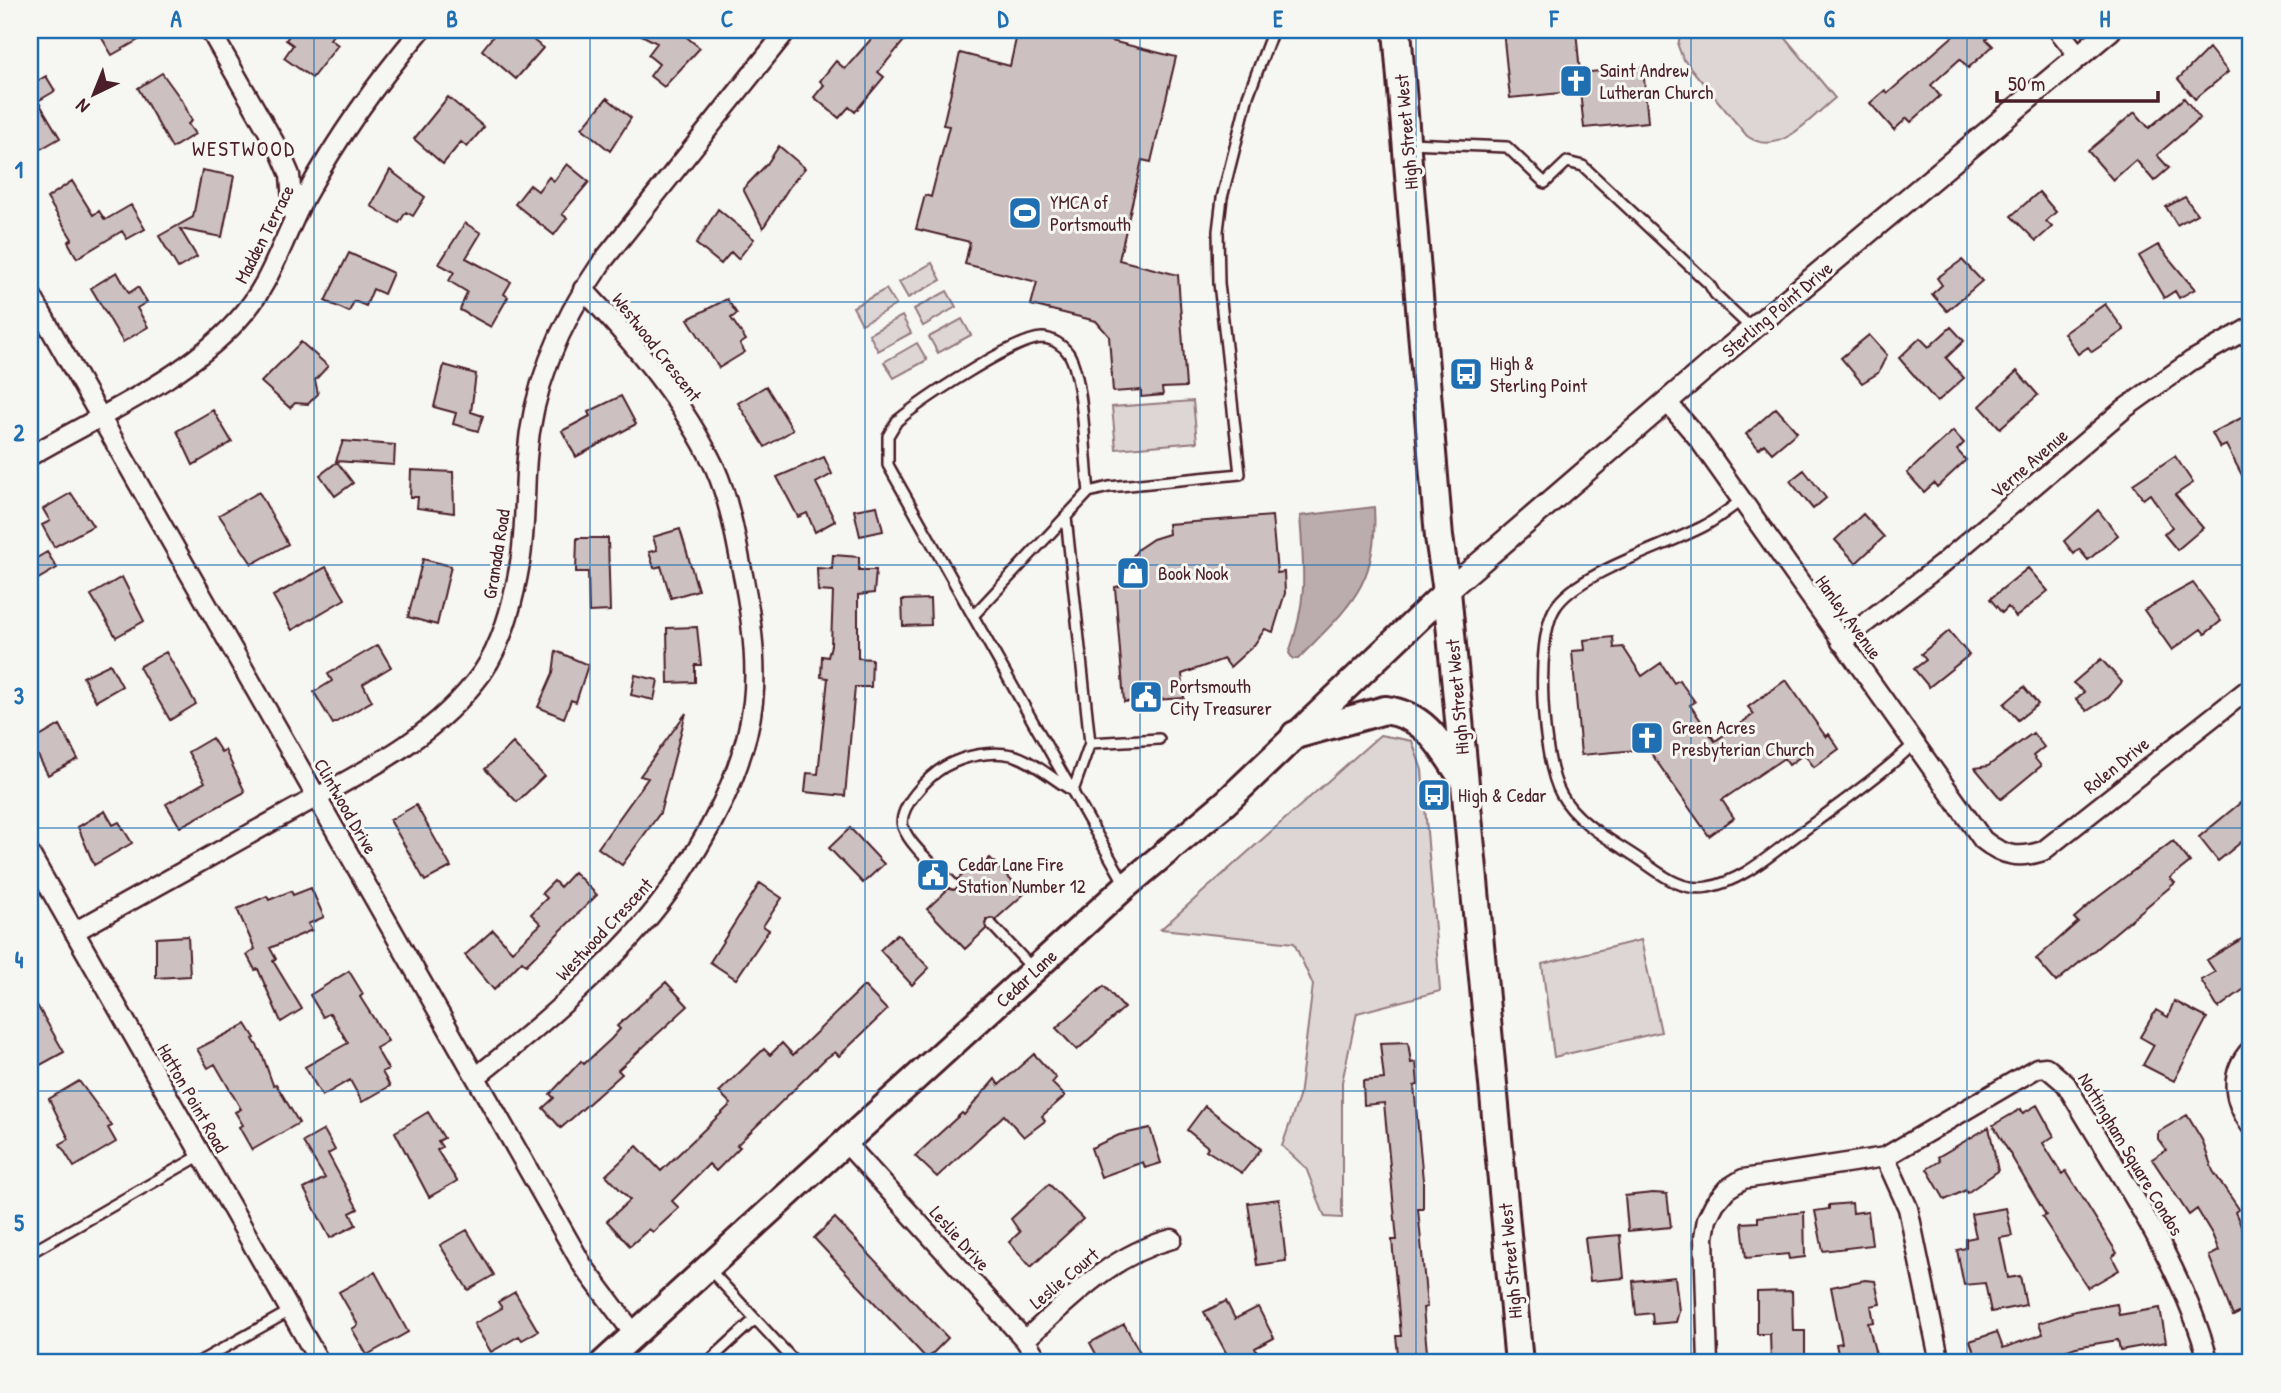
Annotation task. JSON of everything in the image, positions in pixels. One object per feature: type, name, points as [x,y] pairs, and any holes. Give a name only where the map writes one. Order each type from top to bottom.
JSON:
[{"type":"main road","name":"High Street West","points":[[1397,30],[1439,537],[1447,591],[1519,1363]]},
{"type":"main road","name":"Cedar Lane","points":[[603,1363],[1126,886],[1226,803],[1447,591]]},
{"type":"main road","points":[[1295,735],[1385,710],[1400,712],[1431,732],[1465,781]]},
{"type":"street","points":[[210,30],[290,175],[294,201],[293,220]]},
{"type":"street","name":"Madden Terrace","points":[[30,456],[185,367],[231,327],[262,289],[280,256],[293,220],[337,141],[374,87],[421,30]]},
{"type":"street","name":"Granada Road","points":[[74,932],[397,755],[457,704],[490,660],[506,618],[520,565],[527,457],[542,380],[557,338],[583,289],[787,30]]},
{"type":"street","points":[[2058,30],[2079,56]]},
{"type":"street","name":"Sterling Point Drive","points":[[1447,591],[1752,329],[2110,30]]},
{"type":"street","name":"Westwood Crescent","points":[[476,1077],[532,1033],[634,934],[666,896],[693,856],[716,813],[735,768],[753,702],[746,589],[735,533],[715,469],[684,415],[648,364],[583,289]]},
{"type":"street","name":"Clintwood Drive","points":[[30,293],[583,1266],[634,1334]]},
{"type":"street","name":"Verne Avenue","points":[[1841,642],[1942,564],[2123,409],[2191,361],[2251,327]]},
{"type":"street","name":"Hanley Avenue","points":[[1667,402],[1983,840],[2001,852]]},
{"type":"street","name":"Rolen Drive","points":[[2001,852],[2028,856],[2043,851],[2251,687]]},
{"type":"street","name":"Hatton Point Road","points":[[30,854],[320,1363]]},
{"type":"street","points":[[2251,1049],[2237,1071],[2234,1091],[2239,1110],[2251,1126]]},
{"type":"street","name":"Nottingham Square Condos","points":[[1708,1363],[1704,1237],[1707,1219],[1715,1203],[1727,1189],[1753,1175],[1885,1157],[2037,1068],[2054,1071],[2066,1084],[2172,1264],[2194,1314],[2208,1363]]},
{"type":"street","name":"Leslie Drive","points":[[846,1143],[1024,1340],[1040,1363]]},
{"type":"street","points":[[1885,1157],[1908,1208],[1940,1363]]},
{"type":"street","name":"Leslie Court","points":[[1024,1340],[1102,1270],[1140,1249],[1172,1239]]},
{"type":"lane","points":[[973,615],[1089,492],[1108,486],[1240,474],[1219,283],[1218,231],[1222,198],[1248,96],[1265,43],[1273,30]]},
{"type":"lane","points":[[1408,143],[1507,147],[1545,183],[1567,162],[1583,166],[1709,284],[1715,294],[1752,329]]},
{"type":"lane","points":[[1089,492],[1076,372],[1068,353],[1055,341],[1041,338],[1017,345],[897,421],[887,436],[888,465],[1126,886]]},
{"type":"lane","points":[[1741,501],[1707,525],[1575,587],[1555,608],[1545,637],[1541,670],[1551,767],[1561,795],[1581,819],[1669,880],[1686,887],[1707,887],[1740,876],[1888,769],[1915,743]]},
{"type":"lane","points":[[1066,517],[1090,743],[1073,791]]},
{"type":"lane","points":[[1090,743],[1159,740]]},
{"type":"lane","points":[[953,884],[902,825],[903,812],[909,800],[943,768],[979,754],[1014,755],[1073,791]]},
{"type":"lane","points":[[991,924],[1034,970]]},
{"type":"lane","points":[[30,1253],[201,1155]]},
{"type":"lane","points":[[708,1268],[796,1363]]},
{"type":"lane","points":[[197,1363],[290,1311]]},
{"type":"lane","points":[[707,1363],[755,1320]]},
{"type":"lane","points":[[1669,1363],[1708,1363]]},
{"type":"shaded area","points":[[1681,30],[1779,30],[1835,98],[1794,133],[1771,143],[1759,142],[1747,136],[1683,59],[1678,46]]},
{"type":"shaded area","points":[[932,263],[941,280],[908,298],[899,282]]},
{"type":"shaded area","points":[[886,289],[896,305],[862,324],[853,307]]},
{"type":"shaded area","points":[[947,291],[956,307],[923,326],[914,309]]},
{"type":"shaded area","points":[[902,316],[911,333],[878,351],[869,334]]},
{"type":"shaded area","points":[[962,319],[971,335],[938,353],[929,337]]},
{"type":"shaded area","points":[[917,343],[927,360],[894,378],[884,362]]},
{"type":"shaded area","points":[[1193,401],[1197,442],[1116,449],[1112,407]]},
{"type":"shaded area","points":[[1374,507],[1371,557],[1357,593],[1332,624],[1298,659],[1293,659],[1289,653],[1299,616],[1303,585],[1300,516]]},
{"type":"shaded area","points":[[1380,735],[1412,741],[1422,770],[1440,991],[1357,1013],[1342,1082],[1342,1218],[1325,1217],[1306,1168],[1282,1146],[1299,1097],[1313,985],[1294,943],[1161,929]]},
{"type":"shaded area","points":[[1641,940],[1661,1032],[1554,1057],[1542,964]]},
{"type":"building","points":[[97,30],[156,30],[112,55]]},
{"type":"building","points":[[293,30],[337,30],[330,39],[338,45],[312,78],[284,58],[293,45],[286,40]]},
{"type":"building","points":[[498,30],[521,30],[543,48],[516,79],[482,50]]},
{"type":"building","points":[[632,30],[678,30],[700,48],[664,87],[650,76],[659,64],[648,55],[657,43]]},
{"type":"building","points":[[879,30],[913,30],[878,72],[884,77],[855,112],[849,107],[839,118],[814,97],[824,85],[820,81],[836,61],[845,69]]},
{"type":"building","name":"YMCA of Portsmouth","points":[[1018,30],[1067,30],[1176,57],[1151,162],[1142,160],[1119,260],[1178,275],[1186,387],[1162,388],[1163,395],[1141,397],[1141,390],[1113,392],[1109,336],[1096,321],[1031,305],[1037,282],[965,264],[970,242],[916,229],[925,195],[931,197],[949,126],[943,125],[960,53],[1010,66]]},
{"type":"building","name":"Saint Andrew Lutheran Church","points":[[1503,30],[1576,30],[1580,73],[1643,67],[1648,122],[1584,128],[1580,91],[1510,98]]},
{"type":"building","points":[[1960,30],[1997,30],[1986,39],[1993,46],[1968,68],[1960,59],[1931,85],[1940,96],[1911,122],[1907,118],[1894,130],[1870,103],[1885,90],[1888,93]]},
{"type":"building","points":[[2209,48],[2228,72],[2195,99],[2178,79]]},
{"type":"building","points":[[162,73],[183,102],[192,121],[188,124],[195,134],[172,148],[138,88]]},
{"type":"building","points":[[46,76],[55,91],[38,101],[60,138],[30,155],[30,85]]},
{"type":"building","points":[[448,97],[484,127],[467,147],[461,142],[443,164],[414,139]]},
{"type":"building","points":[[607,98],[631,118],[610,151],[582,128]]},
{"type":"building","points":[[2184,98],[2200,118],[2157,155],[2169,168],[2154,181],[2136,160],[2113,180],[2088,151],[2135,112],[2149,128]]},
{"type":"building","points":[[779,146],[805,168],[763,228],[743,189],[767,164]]},
{"type":"building","points":[[567,164],[589,182],[562,214],[567,218],[554,235],[515,204],[530,185],[538,191],[549,177],[554,181]]},
{"type":"building","points":[[202,170],[234,176],[222,237],[180,229],[197,257],[178,268],[159,236],[193,217]]},
{"type":"building","points":[[390,170],[425,197],[413,216],[406,212],[399,223],[371,206]]},
{"type":"building","points":[[72,181],[93,215],[99,211],[105,220],[131,205],[145,229],[127,239],[122,231],[77,258],[68,242],[72,239],[47,198]]},
{"type":"building","points":[[2039,192],[2056,212],[2046,221],[2052,227],[2036,241],[2011,216]]},
{"type":"building","points":[[2185,197],[2197,214],[2177,225],[2166,207]]},
{"type":"building","points":[[718,209],[754,239],[738,259],[731,252],[721,264],[696,244]]},
{"type":"building","points":[[465,223],[481,233],[466,258],[511,282],[504,294],[508,297],[491,327],[460,310],[467,292],[449,281],[454,272],[439,264]]},
{"type":"building","points":[[2158,245],[2195,289],[2179,298],[2175,291],[2164,298],[2139,256]]},
{"type":"building","points":[[349,253],[393,273],[384,294],[373,289],[366,306],[354,301],[349,312],[325,301]]},
{"type":"building","points":[[1962,260],[1982,281],[1947,311],[1932,294],[1942,285],[1937,278]]},
{"type":"building","points":[[117,272],[129,293],[138,287],[147,302],[137,308],[148,327],[123,342],[91,288]]},
{"type":"building","points":[[727,299],[737,314],[731,318],[746,340],[740,344],[745,352],[719,368],[688,319]]},
{"type":"building","points":[[2105,304],[2124,330],[2092,352],[2088,347],[2078,354],[2064,333]]},
{"type":"building","points":[[1951,327],[1964,341],[1946,358],[1964,378],[1937,402],[1899,358],[1920,338],[1929,347]]},
{"type":"building","points":[[1869,335],[1887,355],[1878,373],[1862,383],[1841,358]]},
{"type":"building","points":[[301,342],[328,366],[315,380],[318,394],[308,404],[295,403],[290,408],[261,382]]},
{"type":"building","points":[[444,365],[476,374],[471,412],[483,416],[478,431],[453,424],[456,413],[434,407]]},
{"type":"building","points":[[2017,371],[2038,395],[2000,428],[1980,406]]},
{"type":"building","points":[[766,386],[793,430],[765,447],[738,403]]},
{"type":"building","points":[[621,396],[636,424],[576,457],[562,431],[590,416],[588,412]]},
{"type":"building","points":[[1776,408],[1797,432],[1772,453],[1764,444],[1759,449],[1746,434]]},
{"type":"building","points":[[213,410],[232,442],[193,465],[177,431]]},
{"type":"building","points":[[2251,413],[2251,492],[2226,445],[2220,448],[2212,433]]},
{"type":"building","points":[[1953,431],[1964,443],[1957,450],[1966,460],[1937,487],[1934,483],[1924,492],[1907,473]]},
{"type":"building","points":[[343,441],[395,445],[394,465],[336,461]]},
{"type":"building","points":[[2175,456],[2193,483],[2175,495],[2203,528],[2177,550],[2164,534],[2172,527],[2150,494],[2143,499],[2133,484]]},
{"type":"building","points":[[824,457],[832,474],[816,483],[835,521],[815,532],[807,513],[798,517],[777,477]]},
{"type":"building","points":[[337,462],[353,483],[335,496],[320,475]]},
{"type":"building","points":[[411,470],[453,472],[454,513],[417,508],[418,497],[410,497]]},
{"type":"building","points":[[1804,470],[1826,498],[1813,509],[1790,481]]},
{"type":"building","points":[[259,492],[288,544],[252,564],[219,515]]},
{"type":"building","points":[[71,493],[93,526],[54,547],[42,525],[50,521],[43,509]]},
{"type":"building","points":[[877,506],[883,531],[860,536],[854,510]]},
{"type":"building","points":[[2098,510],[2118,535],[2088,560],[2079,549],[2074,554],[2064,541]]},
{"type":"building","points":[[1863,514],[1884,537],[1856,563],[1835,540]]},
{"type":"building","points":[[1272,516],[1277,573],[1284,572],[1285,593],[1273,632],[1265,629],[1254,645],[1230,667],[1224,659],[1182,674],[1184,698],[1124,702],[1115,587],[1120,586],[1125,562],[1128,563],[1138,549],[1153,539],[1169,534],[1168,524]]},
{"type":"building","points":[[680,529],[698,590],[671,598],[661,566],[654,568],[649,552],[657,550],[653,537]]},
{"type":"building","points":[[577,538],[608,538],[610,611],[589,612],[588,572],[576,572]]},
{"type":"building","points":[[47,552],[57,568],[38,579],[30,562]]},
{"type":"building","points":[[833,555],[859,557],[859,570],[876,570],[874,593],[858,595],[858,658],[872,659],[871,687],[855,687],[845,796],[805,792],[807,773],[818,774],[828,678],[821,677],[822,656],[828,657],[831,645],[833,592],[818,591],[817,568],[832,569]]},
{"type":"building","points":[[423,559],[451,566],[437,625],[408,617]]},
{"type":"building","points":[[326,567],[345,599],[292,630],[273,596]]},
{"type":"building","points":[[2028,568],[2048,591],[2016,617],[2008,607],[2002,613],[1990,599]]},
{"type":"building","points":[[122,577],[144,621],[116,637],[91,595]]},
{"type":"building","points":[[2193,583],[2221,621],[2205,634],[2201,629],[2172,650],[2144,610]]},
{"type":"building","points":[[930,599],[931,625],[903,626],[902,600]]},
{"type":"building","points":[[697,627],[701,665],[695,665],[695,682],[668,683],[667,628]]},
{"type":"building","points":[[1949,631],[1969,655],[1929,687],[1914,669],[1926,660],[1921,654]]},
{"type":"building","name":"Green Acres Presbyterian Church","points":[[1613,637],[1614,648],[1623,647],[1642,676],[1661,663],[1674,683],[1679,680],[1695,702],[1690,705],[1715,741],[1754,714],[1748,707],[1786,680],[1826,737],[1829,734],[1839,749],[1814,767],[1804,754],[1789,765],[1784,758],[1722,800],[1734,818],[1709,836],[1648,749],[1581,755],[1572,651],[1585,650],[1584,640]]},
{"type":"building","points":[[378,645],[391,667],[363,684],[372,701],[333,724],[314,692],[332,681],[328,674]]},
{"type":"building","points":[[556,651],[588,665],[576,702],[571,700],[564,718],[538,707],[553,673]]},
{"type":"building","points":[[166,652],[196,704],[170,720],[139,667]]},
{"type":"building","points":[[2101,659],[2122,682],[2109,697],[2087,711],[2076,699],[2084,692],[2073,683]]},
{"type":"building","points":[[110,664],[122,686],[96,701],[83,677]]},
{"type":"building","points":[[635,675],[658,680],[654,700],[631,695]]},
{"type":"building","points":[[2024,687],[2038,704],[2018,720],[2004,704]]},
{"type":"building","points":[[686,713],[660,813],[622,865],[598,848],[648,778],[640,776]]},
{"type":"building","points":[[60,725],[78,759],[48,775],[31,742]]},
{"type":"building","points":[[2033,733],[2044,747],[2033,756],[2041,766],[2001,799],[1975,768],[1988,766]]},
{"type":"building","points":[[212,738],[221,752],[225,750],[245,792],[180,827],[166,804],[205,782],[188,752]]},
{"type":"building","points":[[513,743],[544,776],[517,802],[485,769]]},
{"type":"building","points":[[2251,794],[2251,834],[2218,861],[2199,837]]},
{"type":"building","points":[[416,805],[451,867],[425,881],[390,820]]},
{"type":"building","points":[[105,811],[113,825],[119,822],[132,843],[94,865],[78,827]]},
{"type":"building","points":[[850,828],[884,864],[863,883],[829,848]]},
{"type":"building","points":[[2173,841],[2190,862],[2170,878],[2175,883],[2056,982],[2036,959],[2078,922],[2074,918],[2097,898]]},
{"type":"building","points":[[990,858],[1024,894],[996,919],[986,919],[986,929],[965,949],[927,909],[948,889],[957,889],[958,879],[972,867],[976,871]]},
{"type":"building","points":[[574,872],[597,895],[526,965],[522,961],[494,990],[465,955],[493,930],[512,951],[541,924],[531,914],[547,898],[542,893],[554,881],[560,887]]},
{"type":"building","points":[[760,883],[782,898],[763,926],[769,930],[736,979],[710,962]]},
{"type":"building","points":[[311,888],[324,917],[308,924],[312,930],[270,948],[276,959],[273,961],[302,1009],[281,1022],[258,969],[255,970],[247,955],[255,949],[237,909],[267,896],[269,900],[291,891],[293,895]]},
{"type":"building","points":[[897,934],[929,968],[912,985],[880,950]]},
{"type":"building","points":[[188,936],[190,976],[156,978],[156,938]]},
{"type":"building","points":[[2245,937],[2251,947],[2251,984],[2218,1008],[2201,980],[2215,972],[2207,960]]},
{"type":"building","points":[[349,971],[363,994],[360,997],[388,1041],[376,1048],[388,1069],[382,1072],[390,1086],[362,1102],[350,1080],[322,1096],[305,1067],[348,1043],[330,1013],[323,1017],[310,995]]},
{"type":"building","points":[[666,982],[688,1006],[618,1070],[622,1074],[561,1128],[543,1108],[554,1098],[550,1094],[581,1061],[584,1064],[611,1039],[620,1029],[617,1026]]},
{"type":"building","points":[[864,986],[887,1010],[839,1056],[835,1052],[825,1059],[737,1145],[740,1147],[716,1171],[709,1164],[672,1201],[679,1208],[653,1232],[649,1229],[630,1246],[607,1221],[630,1200],[606,1175],[637,1146],[661,1171],[731,1104],[719,1092],[764,1049],[770,1055],[782,1043],[793,1055]]},
{"type":"building","points":[[1104,986],[1124,1008],[1077,1050],[1056,1028]]},
{"type":"building","points":[[30,993],[64,1052],[35,1068],[30,1059]]},
{"type":"building","points":[[2174,1001],[2207,1018],[2174,1081],[2143,1065],[2154,1045],[2140,1037],[2156,1010],[2168,1017]]},
{"type":"building","points":[[246,1024],[255,1038],[253,1039],[262,1054],[273,1085],[276,1084],[299,1123],[252,1150],[239,1127],[243,1125],[235,1112],[241,1109],[215,1064],[208,1068],[197,1049]]},
{"type":"building","points":[[1408,1042],[1411,1063],[1416,1062],[1418,1085],[1414,1086],[1423,1180],[1423,1209],[1418,1209],[1427,1307],[1423,1308],[1428,1363],[1399,1363],[1396,1336],[1401,1336],[1392,1240],[1397,1240],[1384,1103],[1364,1105],[1363,1081],[1384,1079],[1380,1043]]},
{"type":"building","points":[[1034,1054],[1056,1078],[1052,1083],[1065,1096],[1042,1116],[1045,1121],[1024,1137],[1004,1115],[937,1177],[915,1156],[962,1113],[964,1115],[995,1079],[999,1085]]},
{"type":"building","points":[[79,1081],[112,1126],[108,1128],[116,1142],[74,1167],[60,1144],[69,1139],[49,1099]]},
{"type":"building","points":[[2037,1105],[2054,1136],[2043,1143],[2062,1174],[2066,1171],[2117,1253],[2112,1257],[2119,1270],[2088,1288],[2042,1217],[2046,1215],[1993,1125],[2021,1109],[2023,1113]]},
{"type":"building","points":[[1205,1106],[1261,1149],[1242,1173],[1206,1150],[1208,1147],[1187,1130]]},
{"type":"building","points":[[428,1112],[444,1138],[438,1141],[442,1147],[437,1150],[457,1181],[429,1197],[395,1132]]},
{"type":"building","points":[[2187,1115],[2202,1140],[2213,1171],[2239,1209],[2235,1212],[2251,1248],[2251,1307],[2233,1316],[2209,1256],[2219,1251],[2212,1234],[2197,1209],[2189,1215],[2152,1159],[2166,1150],[2158,1139],[2158,1132]]},
{"type":"building","points":[[1989,1127],[1998,1171],[1967,1193],[1966,1190],[1945,1200],[1927,1169],[1940,1161],[1938,1157]]},
{"type":"building","points":[[1150,1128],[1161,1163],[1145,1168],[1143,1162],[1101,1177],[1091,1148],[1119,1135]]},
{"type":"building","points":[[324,1130],[335,1150],[328,1154],[358,1209],[350,1213],[356,1225],[330,1238],[304,1189],[325,1178],[303,1142]]},
{"type":"building","points":[[1049,1184],[1083,1219],[1031,1267],[1009,1242],[1020,1232],[1011,1219]]},
{"type":"building","points":[[1667,1194],[1671,1227],[1628,1231],[1625,1196]]},
{"type":"building","points":[[1279,1199],[1286,1261],[1257,1265],[1248,1203]]},
{"type":"building","points":[[1852,1203],[1853,1213],[1868,1211],[1872,1245],[1823,1251],[1815,1211],[1829,1209],[1829,1205]]},
{"type":"building","points":[[2006,1208],[2012,1236],[2000,1238],[2008,1278],[2020,1276],[2026,1305],[1991,1312],[1985,1283],[1964,1285],[1957,1250],[1966,1248],[1966,1239],[1976,1237],[1971,1214]]},
{"type":"building","points":[[1804,1212],[1805,1257],[1789,1259],[1788,1254],[1746,1258],[1742,1223],[1758,1222],[1758,1217]]},
{"type":"building","points":[[835,1218],[948,1338],[927,1359],[814,1238]]},
{"type":"building","points":[[467,1230],[494,1275],[468,1290],[440,1245]]},
{"type":"building","points":[[1620,1235],[1624,1278],[1590,1281],[1585,1238]]},
{"type":"building","points":[[375,1272],[408,1332],[367,1355],[352,1329],[358,1325],[339,1292]]},
{"type":"building","points":[[1675,1277],[1679,1311],[1676,1322],[1653,1324],[1652,1313],[1636,1315],[1633,1281]]},
{"type":"building","points":[[1865,1280],[1875,1281],[1880,1304],[1871,1306],[1874,1322],[1868,1323],[1878,1363],[1840,1363],[1836,1344],[1842,1343],[1831,1287]]},
{"type":"building","points":[[1792,1291],[1793,1331],[1805,1331],[1805,1362],[1771,1363],[1770,1334],[1757,1334],[1757,1292]]},
{"type":"building","points":[[515,1292],[538,1331],[522,1340],[519,1336],[491,1352],[474,1324],[502,1308],[498,1302]]},
{"type":"building","points":[[1226,1301],[1235,1319],[1258,1307],[1274,1338],[1255,1348],[1257,1353],[1242,1361],[1239,1355],[1230,1360],[1204,1312]]},
{"type":"building","points":[[2117,1304],[2119,1315],[2160,1308],[2166,1342],[2120,1350],[2118,1340],[2076,1347],[2056,1354],[2059,1363],[1969,1363],[1976,1358],[1970,1341],[1997,1332],[2003,1348],[2043,1334],[2039,1323],[2075,1311]]},
{"type":"building","points":[[1124,1324],[1146,1363],[1101,1363],[1090,1343]]},
{"type":"place","name":"Saint Andrew Lutheran Church","points":[[1576,81]]},
{"type":"place","name":"YMCA of Portsmouth","points":[[1025,213]]},
{"type":"place","name":"High & Sterling Point","points":[[1466,374]]},
{"type":"place","name":"Book Nook","points":[[1133,573]]},
{"type":"place","name":"Portsmouth City Treasurer","points":[[1146,697]]},
{"type":"place","name":"Green Acres Presbyterian Church","points":[[1647,738]]},
{"type":"place","name":"High & Cedar","points":[[1434,795]]},
{"type":"place","name":"Cedar Lane Fire Station Number 12","points":[[933,875]]},
{"type":"district","name":"WESTWOOD","points":[[244,149]]}]
